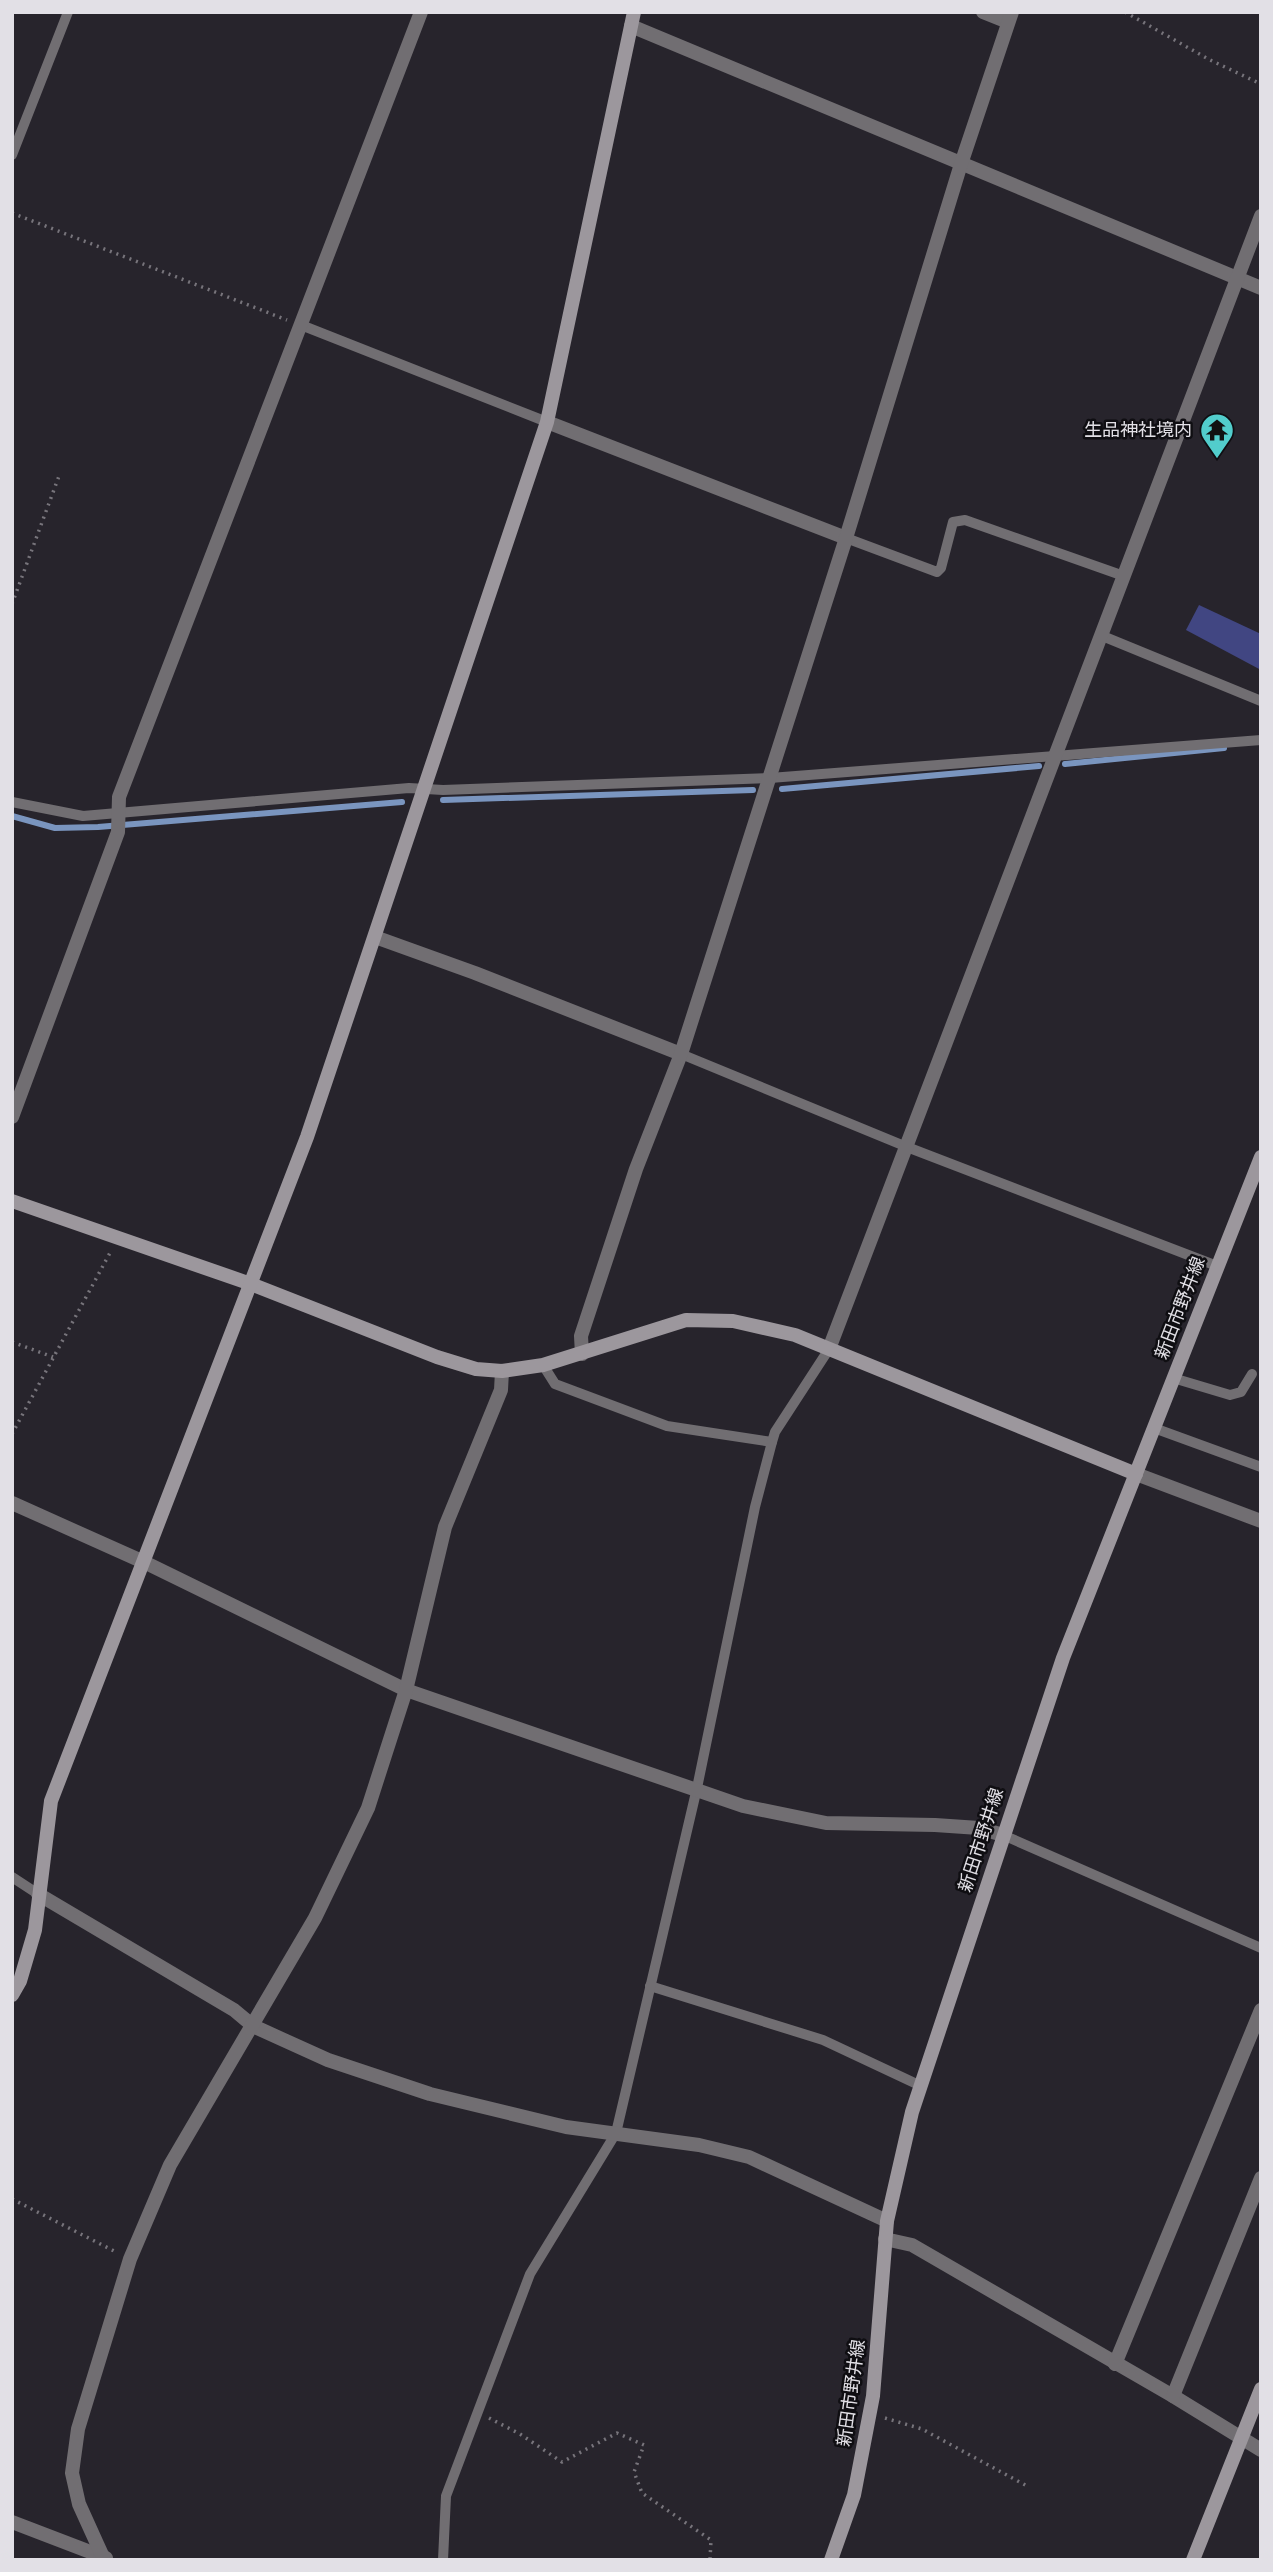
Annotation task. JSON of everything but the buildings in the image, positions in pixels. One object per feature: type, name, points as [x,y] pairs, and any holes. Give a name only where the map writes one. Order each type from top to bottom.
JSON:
[{"type":"street","points":[[12,1117],[118,832],[119,797],[421,12]]},
{"type":"street","points":[[582,1354],[581,1336],[636,1169],[681,1054],[846,538],[961,164],[1010,17],[983,12]]},
{"type":"street","points":[[12,1995],[28,1957],[35,1930],[51,1801],[146,1563],[307,1138],[547,422],[632,19],[961,164],[1261,288]]},
{"type":"street","points":[[829,1349],[1121,575],[1261,216]]},
{"type":"street","points":[[547,422],[846,538]]},
{"type":"street","points":[[375,937],[681,1054]]},
{"type":"street","name":"新田市野井線","points":[[831,2560],[854,2495],[870,2413],[887,2221],[921,2085],[1063,1658],[1261,1157]]},
{"type":"street","points":[[12,1201],[251,1284],[437,1357],[475,1369],[502,1371],[543,1365],[686,1320],[733,1321],[795,1335],[1136,1474],[1261,1521]]},
{"type":"street","points":[[106,2559],[79,2504],[72,2473],[78,2429],[130,2259],[170,2165],[316,1918],[368,1808],[406,1690],[445,1527],[501,1390],[502,1371]]},
{"type":"street","points":[[12,1503],[146,1563],[406,1690],[696,1788],[782,1816],[826,1823],[979,1828],[1003,1835]]},
{"type":"street","points":[[38,1894],[223,2004],[253,2026],[328,2060],[430,2094],[565,2127],[699,2146],[749,2157],[887,2221]]},
{"type":"street","points":[[1115,2364],[1261,2010]]},
{"type":"street","points":[[1173,2396],[1261,2178]]},
{"type":"street","points":[[885,2239],[912,2245],[1261,2450]]},
{"type":"street","points":[[1193,2560],[1261,2389]]},
{"type":"street","points":[[12,2522],[106,2559]]},
{"type":"lane","points":[[12,155],[68,12]]},
{"type":"lane","points":[[301,325],[547,422]]},
{"type":"lane","points":[[846,538],[937,572],[941,568],[954,522],[965,520],[1121,575]]},
{"type":"lane","points":[[1100,635],[1261,701]]},
{"type":"lane","points":[[12,802],[75,815],[117,813],[410,788],[770,778],[1261,740]]},
{"type":"lane","points":[[681,1054],[907,1147],[1217,1266]]},
{"type":"lane","points":[[443,2560],[446,2496],[530,2274],[617,2133],[696,1788],[755,1507],[772,1441],[775,1432],[829,1349]]},
{"type":"lane","points":[[543,1365],[555,1384],[667,1426],[772,1441]]},
{"type":"lane","points":[[1173,1378],[1230,1395],[1241,1392],[1252,1374]]},
{"type":"lane","points":[[1154,1428],[1261,1467]]},
{"type":"lane","points":[[1003,1835],[1261,1948]]},
{"type":"lane","points":[[12,1877],[38,1894]]},
{"type":"lane","points":[[650,1986],[824,2040],[921,2085]]},
{"type":"path","points":[[1125,12],[1209,60],[1261,85]]},
{"type":"path","points":[[12,213],[301,325]]},
{"type":"path","points":[[12,604],[58,476]]},
{"type":"path","points":[[12,1434],[118,1237]]},
{"type":"path","points":[[12,1342],[54,1358]]},
{"type":"path","points":[[12,2199],[130,2259]]},
{"type":"path","points":[[476,2413],[520,2434],[562,2462],[617,2433],[644,2445],[634,2472],[642,2493],[711,2540],[710,2560]]},
{"type":"path","points":[[870,2413],[922,2429],[1027,2486]]},
{"type":"waterway","points":[[1065,764],[1224,748]]},
{"type":"waterway","points":[[782,789],[1039,766]]},
{"type":"waterway","points":[[443,800],[753,790]]},
{"type":"waterway","points":[[12,816],[55,828],[98,827],[402,802]]},
{"type":"place","name":"生品神社境内","points":[[1217,460]]}]
